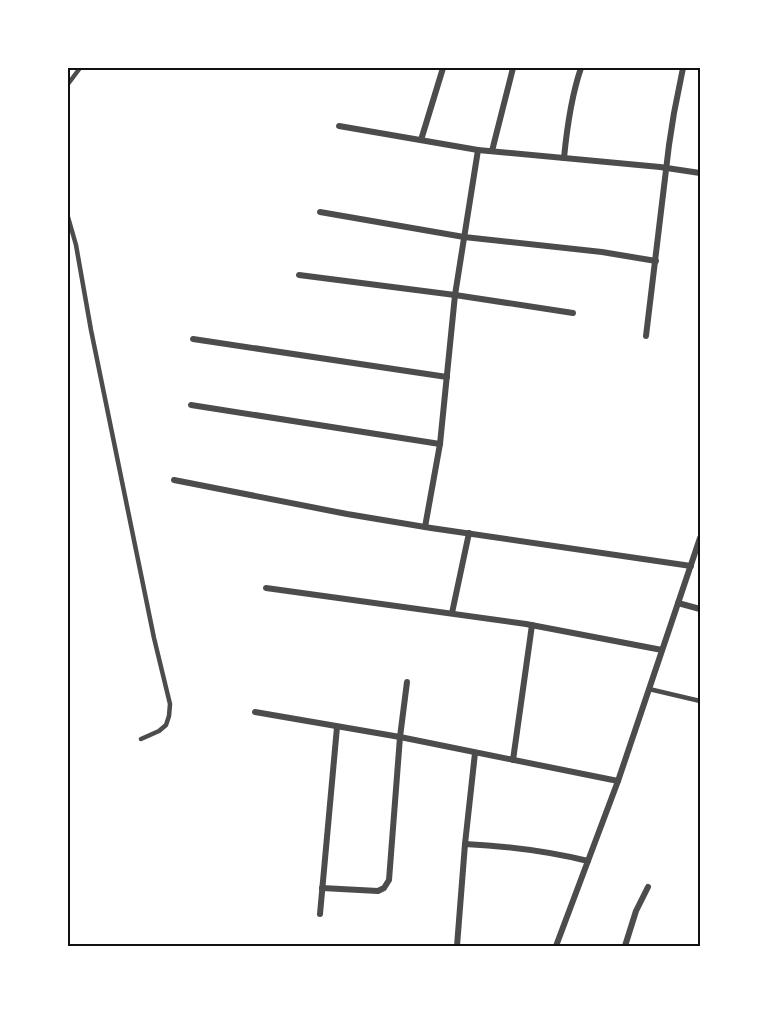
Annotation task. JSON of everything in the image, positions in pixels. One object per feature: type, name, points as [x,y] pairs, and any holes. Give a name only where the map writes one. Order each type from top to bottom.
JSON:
[{"type":"street","points":[[421,140],[443,68]]},
{"type":"street","points":[[492,152],[513,68]]},
{"type":"street","points":[[564,158],[567,122],[581,68]]},
{"type":"street","points":[[646,336],[674,113],[683,68]]},
{"type":"street","points":[[339,126],[492,152],[700,173]]},
{"type":"street","points":[[425,527],[440,444],[455,295],[478,150]]},
{"type":"street","points":[[320,212],[464,237],[602,252],[656,261]]},
{"type":"street","points":[[299,275],[455,295],[573,314]]},
{"type":"street","points":[[193,339],[447,377]]},
{"type":"street","points":[[191,405],[440,444]]},
{"type":"street","points":[[174,480],[425,527],[691,566]]},
{"type":"street","points":[[452,613],[469,533]]},
{"type":"street","points":[[556,946],[618,781],[700,538]]},
{"type":"street","points":[[266,588],[532,625],[662,650]]},
{"type":"street","points":[[678,603],[700,609]]},
{"type":"street","points":[[513,760],[532,625]]},
{"type":"street","points":[[322,888],[378,891],[384,888],[389,880],[406,682]]},
{"type":"street","points":[[255,712],[400,737],[618,781]]},
{"type":"street","points":[[320,914],[337,727]]},
{"type":"street","points":[[457,946],[475,753]]},
{"type":"street","points":[[465,844],[504,846],[562,854],[588,861]]},
{"type":"street","points":[[625,946],[636,911],[648,887]]},
{"type":"lane","points":[[68,84],[81,68]]},
{"type":"lane","points":[[68,217],[76,244],[91,330],[170,704],[170,716],[166,725],[141,740]]},
{"type":"lane","points":[[649,689],[700,701]]}]
